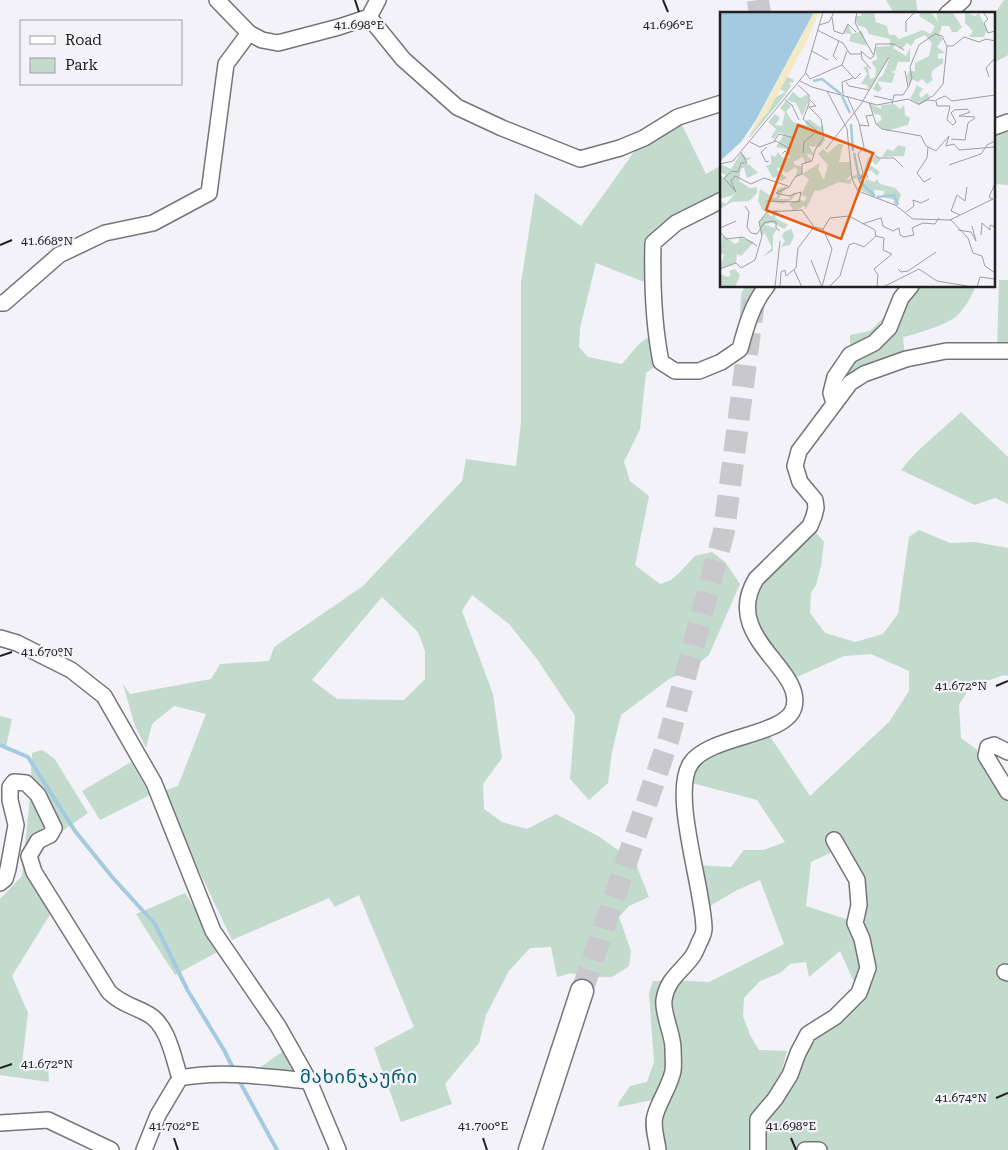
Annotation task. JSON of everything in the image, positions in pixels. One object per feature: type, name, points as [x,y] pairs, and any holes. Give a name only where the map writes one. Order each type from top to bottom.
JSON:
[{"type":"highway","points":[[530,1150],[582,991]]},
{"type":"street","points":[[217,0],[249,33],[262,40],[278,43],[339,28],[369,17],[378,0]]},
{"type":"street","points":[[949,12],[963,0]]},
{"type":"street","points":[[369,17],[403,59],[457,107],[502,128],[580,159],[620,148],[644,138],[678,117],[720,104]]},
{"type":"street","points":[[0,303],[4,302],[59,255],[105,233],[153,223],[209,193],[226,64],[249,33]]},
{"type":"street","points":[[996,127],[1008,122]]},
{"type":"street","points":[[720,201],[676,223],[654,243],[652,285],[655,332],[661,362],[675,371],[699,371],[721,362],[740,350],[746,327],[759,296],[765,288]]},
{"type":"street","points":[[834,402],[831,393],[835,377],[850,355],[874,343],[889,328],[901,298],[909,288]]},
{"type":"street","points":[[658,1150],[654,1118],[672,1072],[673,1046],[663,1002],[671,980],[693,956],[704,932],[699,891],[686,825],[684,781],[691,762],[706,749],[773,726],[786,719],[794,708],[795,695],[788,680],[754,634],[748,613],[748,597],[756,579],[810,526],[814,516],[815,500],[800,482],[795,466],[799,451],[850,383],[864,374],[906,359],[946,351],[1008,350]]},
{"type":"street","points":[[0,638],[17,643],[71,670],[104,696],[154,783],[213,931],[278,1026],[309,1081],[338,1150]]},
{"type":"street","points":[[1008,752],[994,745],[988,747],[986,756],[1008,792]]},
{"type":"street","points":[[0,883],[5,879],[8,869],[16,825],[10,800],[10,787],[14,782],[26,783],[38,795],[54,828],[50,835],[38,841],[28,856],[34,872],[109,992],[116,999],[148,1014],[164,1030],[180,1078],[158,1115],[144,1150]]},
{"type":"street","points":[[758,1150],[758,1119],[775,1099],[790,1075],[798,1053],[808,1034],[835,1017],[859,993],[868,968],[862,939],[855,923],[859,906],[857,880],[834,840]]},
{"type":"street","points":[[180,1078],[199,1075],[234,1075],[309,1081]]},
{"type":"street","points":[[0,1123],[48,1120],[111,1150]]},
{"type":"street","points":[[805,1150],[819,1150]]},
{"type":"green space","points":[[886,0],[916,0],[918,12],[893,12]]},
{"type":"green space","points":[[1004,0],[1008,0],[1008,55],[996,62],[996,12]]},
{"type":"green space","points":[[678,117],[706,174],[720,166],[720,201],[654,243],[652,285],[596,263],[580,328],[579,347],[588,357],[622,364],[638,345],[655,332],[661,362],[646,373],[640,429],[624,462],[630,481],[649,496],[635,565],[660,584],[671,580],[695,556],[712,552],[725,562],[740,584],[709,655],[694,667],[669,679],[621,715],[612,752],[608,783],[589,800],[570,779],[575,716],[537,659],[509,624],[472,595],[462,611],[493,694],[502,758],[483,784],[484,809],[502,822],[527,829],[556,814],[598,836],[635,862],[649,897],[629,906],[619,917],[631,951],[629,966],[612,977],[585,977],[571,973],[557,977],[551,947],[530,948],[509,971],[486,1015],[479,1043],[445,1084],[452,1104],[401,1122],[374,1048],[414,1027],[359,895],[335,907],[329,898],[232,940],[181,833],[164,791],[178,786],[206,714],[174,706],[152,724],[146,748],[135,726],[123,684],[130,694],[211,679],[220,664],[269,661],[274,647],[363,586],[462,481],[466,459],[516,466],[521,422],[521,283],[535,193],[581,226],[644,138]],"holes":[[[382,597],[418,632],[425,651],[425,679],[404,700],[337,699],[312,680]]]},
{"type":"green space","points":[[1008,125],[1008,185],[996,184],[996,130]]},
{"type":"green space","points":[[999,280],[1008,280],[1008,350],[997,350]]},
{"type":"green space","points":[[744,288],[766,288],[746,327],[721,362],[739,336],[741,294]]},
{"type":"green space","points":[[901,288],[974,288],[966,304],[953,319],[941,325],[903,337],[905,358],[850,382],[835,377],[850,355],[850,335],[870,331],[883,318],[889,327],[901,298]]},
{"type":"green space","points":[[961,412],[1008,457],[1008,504],[995,498],[975,505],[901,470],[922,447]]},
{"type":"green space","points":[[810,526],[824,542],[821,566],[816,585],[811,593],[810,613],[825,633],[855,642],[883,634],[898,614],[909,537],[919,530],[950,543],[975,542],[1008,548],[1008,676],[1004,675],[970,687],[959,705],[961,738],[986,756],[989,762],[983,767],[985,770],[1008,788],[1008,1150],[658,1150],[662,1098],[618,1107],[619,1102],[630,1086],[647,1082],[654,1062],[649,993],[653,981],[709,982],[784,944],[760,880],[735,891],[702,911],[694,865],[731,867],[744,850],[763,850],[785,842],[757,800],[684,781],[691,762],[765,729],[810,796],[889,722],[909,691],[909,671],[871,654],[844,656],[788,681],[767,652],[748,597]],"holes":[[[839,849],[859,905],[855,922],[806,906],[811,862]],[[840,951],[859,993],[798,1053],[775,1096],[787,1051],[759,1050],[750,1035],[743,1016],[744,998],[760,981],[780,973],[790,964],[806,962],[809,977]]]},
{"type":"green space","points":[[0,716],[12,719],[6,747],[0,746]]},
{"type":"green space","points":[[42,750],[54,758],[88,813],[31,853],[54,908],[12,976],[28,1013],[22,1063],[48,1064],[49,1082],[0,1075],[0,899],[22,876],[32,753]]},
{"type":"green space","points":[[131,762],[150,795],[100,820],[82,791]]},
{"type":"green space","points":[[185,893],[221,950],[175,975],[136,914]]},
{"type":"green space","points":[[286,1049],[298,1075],[255,1071]]},
{"type":"waterway","points":[[0,745],[28,757],[75,831],[113,878],[155,924],[188,991],[232,1066]]},
{"type":"waterway","points":[[241,1084],[277,1150]]},
{"type":"tunnel","points":[[758,0],[760,12]]},
{"type":"tunnel","points":[[582,991],[668,741],[724,531],[756,288]]},
{"type":"district","name":"მახინჯაური","points":[[359,1076]]}]
